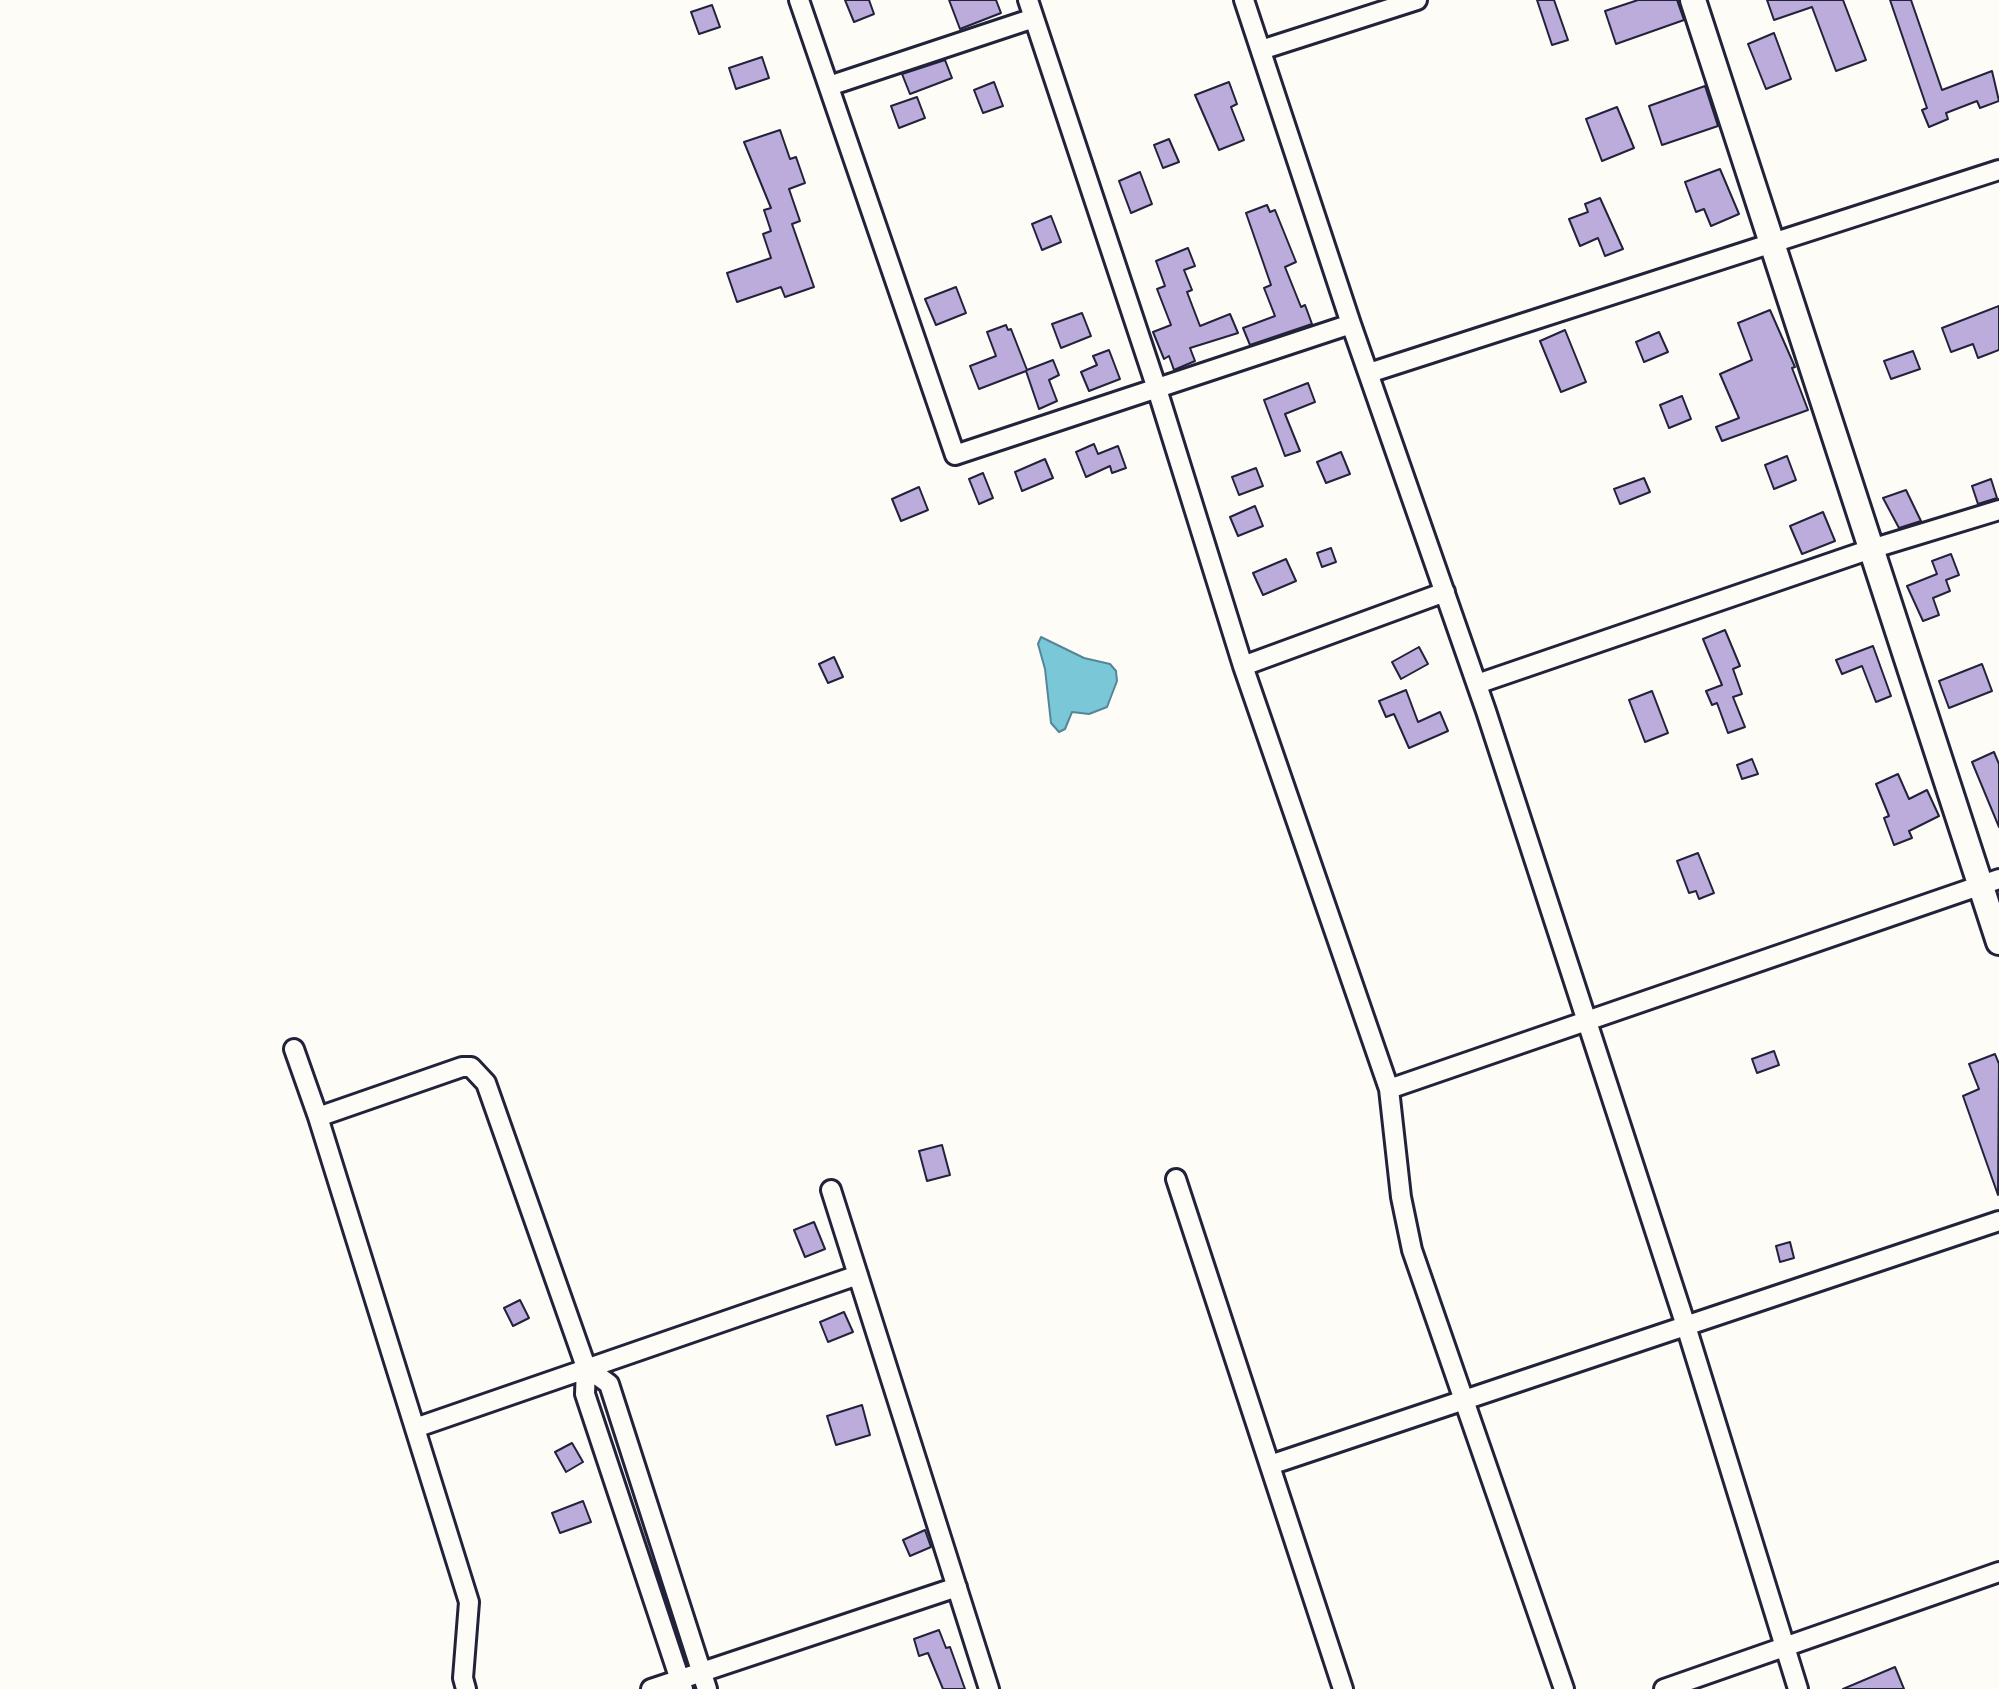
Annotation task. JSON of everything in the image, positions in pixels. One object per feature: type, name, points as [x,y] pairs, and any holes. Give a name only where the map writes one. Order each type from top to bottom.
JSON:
[{"type":"street","points":[[799,0],[955,455],[1351,324]]},
{"type":"street","points":[[1028,0],[1157,389],[1243,666],[1389,1089],[1401,1197],[1412,1250],[1564,1689]]},
{"type":"street","points":[[1244,0],[1351,324],[1477,684],[1686,1326],[1798,1689]]},
{"type":"street","points":[[1261,50],[1417,0]]},
{"type":"street","points":[[1693,0],[1871,549],[1990,883],[1999,942]]},
{"type":"street","points":[[829,86],[1034,18]]},
{"type":"street","points":[[1369,373],[1999,170]]},
{"type":"street","points":[[1477,684],[1871,549],[1999,510]]},
{"type":"street","points":[[1243,666],[1445,592]]},
{"type":"street","points":[[1389,1089],[1990,883]]},
{"type":"street","points":[[294,1049],[469,1602],[463,1678],[466,1689]]},
{"type":"street","points":[[318,1117],[462,1067],[479,1073],[491,1094],[586,1367],[585,1394],[682,1683]]},
{"type":"street","points":[[1176,1179],[1343,1689]]},
{"type":"street","points":[[831,1190],[989,1689]]},
{"type":"street","points":[[1270,1465],[1999,1221]]},
{"type":"street","points":[[415,1428],[858,1275]]},
{"type":"street","points":[[586,1367],[609,1384],[704,1680]]},
{"type":"street","points":[[1664,1689],[1999,1572]]},
{"type":"street","points":[[651,1689],[704,1680],[957,1587]]},
{"type":"water","points":[[1041,637],[1084,658],[1110,664],[1116,671],[1117,681],[1107,707],[1089,714],[1072,712],[1065,729],[1059,732],[1051,723],[1045,669],[1038,644]]},
{"type":"building","points":[[845,0],[869,0],[874,14],[854,22]]},
{"type":"building","points":[[949,0],[996,0],[1001,13],[960,29]]},
{"type":"building","points":[[1537,0],[1554,0],[1568,40],[1552,45]]},
{"type":"building","points":[[1638,0],[1677,0],[1684,20],[1616,44],[1605,11]]},
{"type":"building","points":[[1767,0],[1843,0],[1866,60],[1836,71],[1812,7],[1774,20]]},
{"type":"building","points":[[1890,0],[1911,0],[1942,90],[1992,71],[1999,101],[1980,108],[1977,101],[1946,113],[1948,119],[1929,127],[1922,110],[1927,108]]},
{"type":"building","points":[[712,5],[720,27],[699,34],[691,12]]},
{"type":"building","points":[[1774,33],[1791,79],[1766,89],[1748,44]]},
{"type":"building","points":[[762,57],[769,78],[736,89],[729,68]]},
{"type":"building","points":[[945,60],[952,78],[910,94],[902,74]]},
{"type":"building","points":[[994,82],[1003,106],[983,113],[974,90]]},
{"type":"building","points":[[1229,82],[1237,104],[1231,107],[1244,140],[1219,150],[1195,95]]},
{"type":"building","points":[[1705,86],[1718,126],[1662,145],[1649,106]]},
{"type":"building","points":[[917,97],[925,118],[899,128],[891,106]]},
{"type":"building","points":[[1617,107],[1634,148],[1602,161],[1586,119]]},
{"type":"building","points":[[780,130],[790,159],[796,157],[805,183],[789,189],[800,221],[792,224],[814,287],[785,297],[781,287],[737,302],[727,273],[771,258],[763,234],[771,231],[764,210],[771,208],[744,142]]},
{"type":"building","points":[[1169,139],[1179,162],[1163,168],[1154,145]]},
{"type":"building","points":[[1720,169],[1739,214],[1711,226],[1704,209],[1696,212],[1685,182]]},
{"type":"building","points":[[1140,172],[1152,204],[1131,213],[1119,181]]},
{"type":"building","points":[[1600,198],[1623,249],[1605,256],[1598,238],[1580,246],[1569,219],[1588,212],[1585,204]]},
{"type":"building","points":[[1267,205],[1270,212],[1275,210],[1296,262],[1285,267],[1301,307],[1305,305],[1312,324],[1250,345],[1243,328],[1275,316],[1264,288],[1271,285],[1246,213]]},
{"type":"building","points":[[1051,216],[1061,242],[1042,250],[1032,224]]},
{"type":"building","points":[[1188,248],[1195,266],[1184,270],[1192,290],[1187,292],[1200,326],[1230,314],[1238,333],[1190,348],[1195,361],[1174,370],[1169,356],[1164,359],[1153,332],[1171,325],[1157,289],[1165,286],[1156,261]]},
{"type":"building","points":[[956,287],[966,313],[936,325],[925,299]]},
{"type":"building","points":[[1999,306],[1999,350],[1978,358],[1973,344],[1951,352],[1942,328]]},
{"type":"building","points":[[1770,310],[1795,367],[1792,368],[1808,410],[1722,441],[1716,427],[1739,418],[1720,374],[1752,360],[1738,323]]},
{"type":"building","points":[[1082,313],[1091,336],[1061,348],[1052,324]]},
{"type":"building","points":[[1006,325],[1008,330],[1011,329],[1027,370],[1053,360],[1059,375],[1049,380],[1057,401],[1039,409],[1026,371],[979,389],[970,366],[996,356],[987,332]]},
{"type":"building","points":[[1565,330],[1586,382],[1561,392],[1540,341]]},
{"type":"building","points":[[1659,332],[1668,352],[1644,362],[1636,342]]},
{"type":"building","points":[[1109,350],[1120,379],[1089,391],[1081,372],[1097,365],[1093,356]]},
{"type":"building","points":[[1913,351],[1920,369],[1891,379],[1884,361]]},
{"type":"building","points":[[1308,383],[1315,402],[1285,414],[1300,451],[1285,456],[1264,400]]},
{"type":"building","points":[[1682,396],[1691,419],[1669,428],[1660,405]]},
{"type":"building","points":[[1094,444],[1098,454],[1118,446],[1126,468],[1112,473],[1110,466],[1086,477],[1076,452]]},
{"type":"building","points":[[1341,452],[1350,474],[1326,483],[1317,462]]},
{"type":"building","points":[[1787,456],[1796,480],[1774,489],[1765,465]]},
{"type":"building","points":[[1045,459],[1053,478],[1022,491],[1015,472]]},
{"type":"building","points":[[1256,468],[1263,486],[1239,495],[1232,477]]},
{"type":"building","points":[[983,473],[993,498],[979,504],[969,479]]},
{"type":"building","points":[[1644,478],[1650,492],[1620,504],[1614,489]]},
{"type":"building","points":[[1991,479],[1997,498],[1978,504],[1972,486]]},
{"type":"building","points":[[919,487],[928,510],[901,521],[892,499]]},
{"type":"building","points":[[1906,490],[1921,521],[1899,528],[1883,498]]},
{"type":"building","points":[[1255,506],[1263,526],[1238,536],[1230,517]]},
{"type":"building","points":[[1823,512],[1835,541],[1802,554],[1790,526]]},
{"type":"building","points":[[1331,548],[1336,562],[1322,567],[1317,553]]},
{"type":"building","points":[[1951,554],[1959,575],[1946,580],[1950,591],[1933,598],[1939,615],[1923,621],[1907,586],[1937,574],[1932,561]]},
{"type":"building","points":[[1286,559],[1296,581],[1263,595],[1253,573]]},
{"type":"building","points":[[1725,630],[1740,666],[1733,669],[1742,694],[1733,697],[1745,727],[1728,733],[1717,703],[1712,705],[1706,691],[1722,685],[1703,639]]},
{"type":"building","points":[[1873,646],[1891,696],[1876,702],[1862,666],[1842,674],[1836,660]]},
{"type":"building","points":[[1419,647],[1428,664],[1401,679],[1392,662]]},
{"type":"building","points":[[834,657],[843,677],[828,683],[819,664]]},
{"type":"building","points":[[1982,664],[1992,691],[1949,708],[1939,681]]},
{"type":"building","points":[[1406,690],[1418,722],[1440,712],[1448,731],[1409,748],[1394,714],[1386,717],[1379,701]]},
{"type":"building","points":[[1652,691],[1668,733],[1645,742],[1629,700]]},
{"type":"building","points":[[1994,752],[1999,764],[1999,827],[1972,762]]},
{"type":"building","points":[[1752,759],[1758,774],[1742,779],[1737,765]]},
{"type":"building","points":[[1898,774],[1909,799],[1927,790],[1939,816],[1909,831],[1912,838],[1894,845],[1884,818],[1889,816],[1876,784]]},
{"type":"building","points":[[1698,853],[1714,893],[1699,899],[1696,891],[1689,893],[1677,861]]},
{"type":"building","points":[[1774,1051],[1779,1065],[1757,1073],[1752,1059]]},
{"type":"building","points":[[1995,1054],[1999,1064],[1998,1195],[1963,1096],[1979,1089],[1969,1064]]},
{"type":"building","points":[[942,1145],[950,1175],[927,1181],[919,1151]]},
{"type":"building","points":[[814,1222],[825,1249],[805,1257],[794,1230]]},
{"type":"building","points":[[1790,1242],[1794,1258],[1780,1262],[1776,1246]]},
{"type":"building","points":[[520,1300],[529,1318],[513,1326],[504,1308]]},
{"type":"building","points":[[844,1312],[853,1332],[828,1342],[820,1322]]},
{"type":"building","points":[[862,1405],[870,1435],[836,1445],[827,1416]]},
{"type":"building","points":[[572,1443],[583,1462],[566,1472],[555,1452]]},
{"type":"building","points":[[583,1501],[591,1522],[560,1533],[552,1513]]},
{"type":"building","points":[[925,1530],[931,1547],[910,1556],[903,1540]]},
{"type":"building","points":[[939,1630],[946,1648],[950,1647],[965,1689],[943,1689],[928,1653],[919,1656],[914,1639]]},
{"type":"building","points":[[1895,1667],[1904,1689],[1843,1689]]}]
